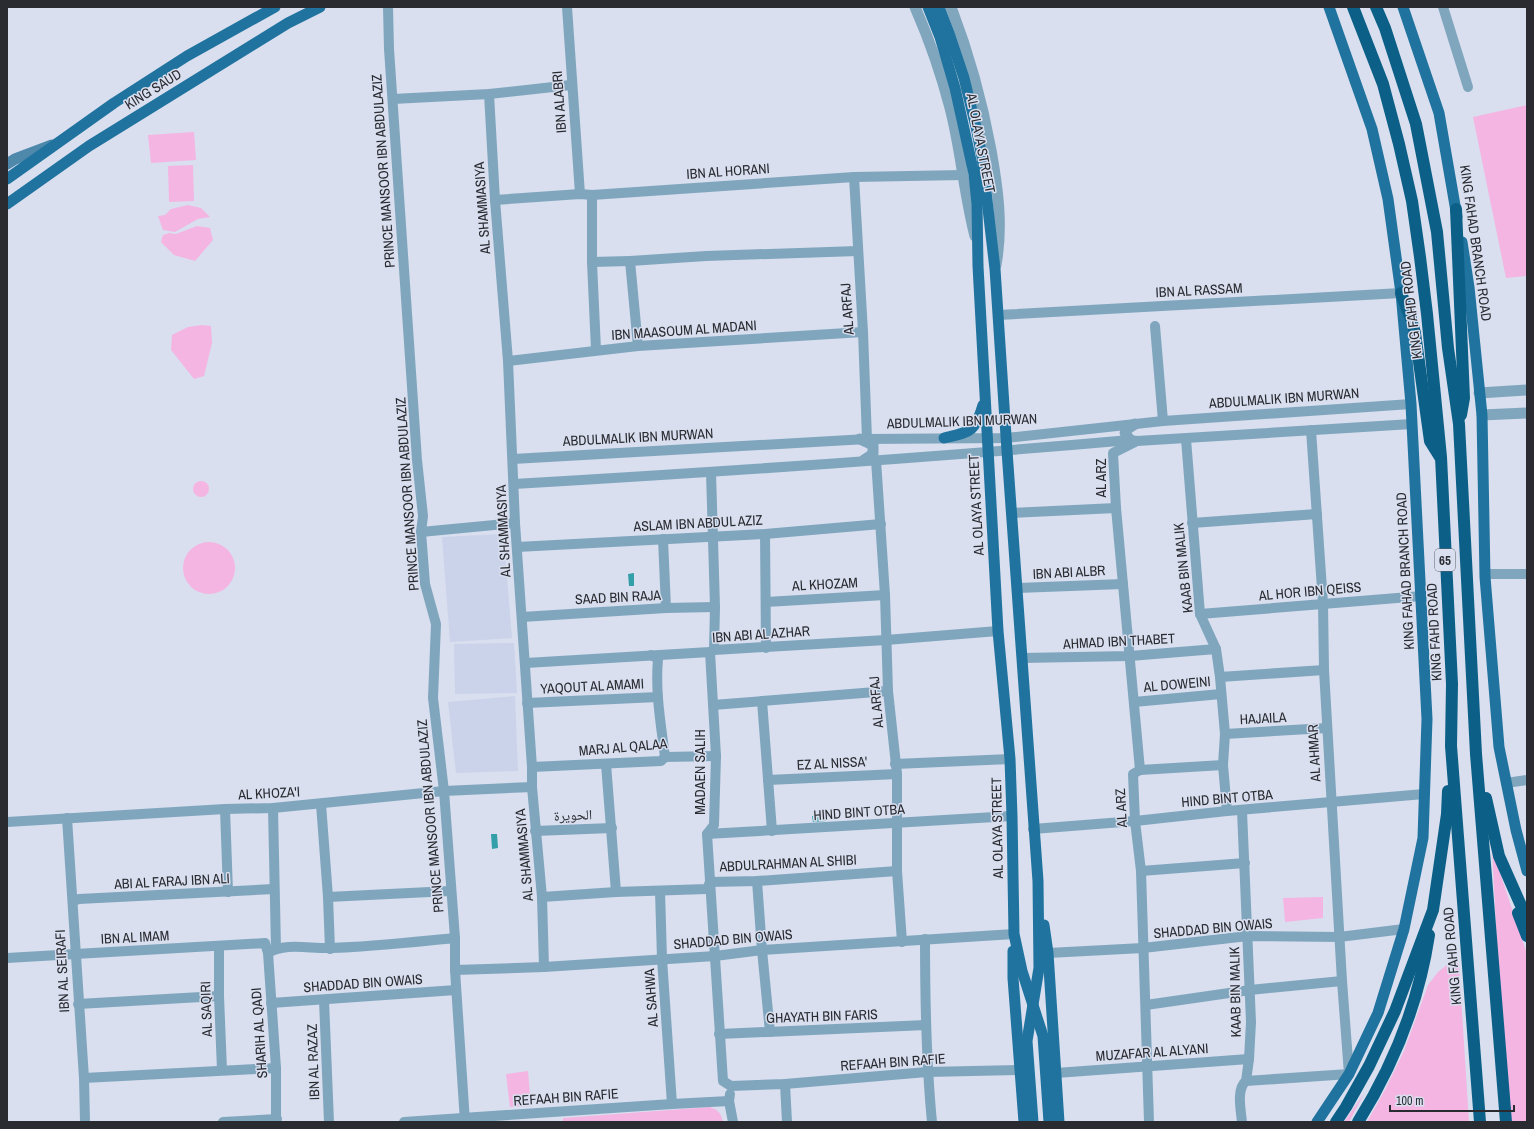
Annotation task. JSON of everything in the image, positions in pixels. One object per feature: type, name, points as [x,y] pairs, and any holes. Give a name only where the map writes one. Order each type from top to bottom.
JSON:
[{"type":"highway","name":"KING FAHD ROAD","points":[[1353,7],[1383,84],[1399,144],[1412,201],[1427,314],[1441,457],[1452,684],[1450,746],[1480,1122]]},
{"type":"highway","name":"65","points":[[1376,7],[1385,28],[1416,124],[1437,232],[1448,348],[1460,424],[1476,754],[1506,1122]]},
{"type":"highway","points":[[1456,209],[1464,398],[1460,424]]},
{"type":"highway","points":[[1401,293],[1415,333],[1430,441],[1441,457]]},
{"type":"highway","points":[[1358,1122],[1382,1079],[1403,1031],[1417,991],[1425,960],[1446,814],[1450,746]]},
{"type":"highway","points":[[1476,754],[1499,856],[1527,919]]},
{"type":"highway","points":[[1503,866],[1527,936]]},
{"type":"highway","points":[[1336,1122],[1369,1066],[1395,1012],[1433,910]]},
{"type":"main road","name":"KING SAUD","points":[[7,179],[114,103],[187,56],[275,7]]},
{"type":"main road","name":"KING SAUD","points":[[7,204],[89,146],[288,23],[320,7]]},
{"type":"main road","name":"AL OLAYA STREET","points":[[928,7],[948,63],[963,120],[977,204],[998,631],[1010,759],[1014,934],[1022,971],[1043,1036],[1049,1122]]},
{"type":"main road","name":"AL OLAYA STREET","points":[[938,7],[950,36],[964,78],[976,127],[982,157],[996,269],[1006,438],[1018,588],[1033,829],[1038,881],[1039,968],[1027,1041],[1033,1122]]},
{"type":"main road","name":"KING FAHAD BRANCH ROAD","points":[[1317,1122],[1348,1074],[1378,1013],[1404,929],[1423,838],[1427,719],[1422,596],[1411,404],[1401,293],[1388,199],[1374,139],[1329,7]]},
{"type":"main road","name":"KING FAHAD BRANCH ROAD","points":[[1403,7],[1439,113],[1469,287],[1482,415],[1485,574],[1499,747],[1516,830],[1527,871]]},
{"type":"main road","points":[[7,164],[14,159],[58,143]]},
{"type":"main road","points":[[944,438],[965,433],[972,429],[979,419],[986,397]]},
{"type":"main road","points":[[1038,881],[1048,952],[1059,1122]]},
{"type":"main road","points":[[1014,934],[1013,978],[1024,1122]]},
{"type":"street","name":"PRINCE MANSOOR IBN ABDULAZIZ","points":[[388,7],[389,49],[417,460],[423,516],[421,532],[425,584],[436,624],[433,698],[444,791],[450,891],[455,938],[456,990],[465,1120]]},
{"type":"street","name":"IBN ALABRI","points":[[567,7],[571,85],[580,194]]},
{"type":"street","points":[[915,7],[929,41],[950,108],[966,198],[978,245]]},
{"type":"street","points":[[951,7],[964,40],[978,88],[999,197],[999,246],[996,269]]},
{"type":"street","points":[[1444,7],[1468,87]]},
{"type":"street","points":[[393,99],[489,94],[571,85]]},
{"type":"street","name":"AL SHAMMASIYA","points":[[489,94],[495,200],[508,361],[515,523],[526,663],[532,787],[542,897],[544,967]]},
{"type":"street","name":"IBN AL HORANI","points":[[495,200],[580,194],[592,195],[854,177],[963,175]]},
{"type":"street","name":"AL ARFAJ","points":[[854,177],[863,332],[864,439]]},
{"type":"street","points":[[592,195],[592,262],[596,350]]},
{"type":"street","points":[[592,262],[706,256],[858,251]]},
{"type":"street","points":[[630,261],[638,346]]},
{"type":"street","name":"IBN AL RASSAM","points":[[998,315],[1401,293]]},
{"type":"street","points":[[1155,326],[1163,421]]},
{"type":"street","name":"IBN MAASOUM AL MADANI","points":[[508,361],[638,346],[863,332]]},
{"type":"street","points":[[1480,393],[1527,390]]},
{"type":"street","name":"ABDULMALIK IBN MURWAN","points":[[513,459],[864,439],[1006,438],[1163,421],[1411,404]]},
{"type":"street","points":[[1482,415],[1527,413]]},
{"type":"street","points":[[1133,440],[1125,433],[1127,429],[1135,424]]},
{"type":"street","points":[[514,484],[1007,451],[1133,440],[1186,439],[1412,424]]},
{"type":"street","name":"AL AHMAR","points":[[1311,430],[1323,604],[1327,728],[1348,1074]]},
{"type":"street","points":[[864,439],[873,445],[873,454],[864,460]]},
{"type":"street","name":"KAAB BIN MALIK","points":[[1186,439],[1200,614],[1216,649],[1220,677],[1225,734],[1223,764],[1227,811]]},
{"type":"street","name":"AL ARZ","points":[[1133,440],[1113,453],[1122,584],[1140,770],[1133,774],[1135,821],[1141,871],[1149,1122]]},
{"type":"street","name":"AL ARFAJ","points":[[876,460],[885,595],[888,691],[896,769],[898,823],[896,871],[902,942]]},
{"type":"street","name":"MADAEN SALIH","points":[[711,472],[715,607],[712,651],[716,756],[714,825],[707,834],[719,1034],[733,1122]]},
{"type":"street","points":[[1012,513],[1116,508]]},
{"type":"street","points":[[1192,522],[1317,514]]},
{"type":"street","points":[[421,532],[515,523]]},
{"type":"street","name":"ASLAM IBN ABDUL AZIZ","points":[[517,547],[765,534],[881,524]]},
{"type":"street","points":[[765,534],[766,648]]},
{"type":"street","points":[[663,539],[666,608]]},
{"type":"street","points":[[1485,574],[1527,574]]},
{"type":"street","name":"IBN ABI ALBR","points":[[1018,588],[1122,584]]},
{"type":"street","name":"AL KHOZAM","points":[[766,602],[885,595]]},
{"type":"street","name":"AL HOR IBN QEISS","points":[[1200,614],[1422,596]]},
{"type":"street","name":"SAAD BIN RAJA","points":[[522,617],[666,608],[715,607]]},
{"type":"street","name":"IBN ABI AL AZHAR","points":[[526,663],[886,640],[998,631]]},
{"type":"street","name":"AHMAD IBN THABET","points":[[1022,658],[1130,656],[1216,649]]},
{"type":"street","points":[[651,655],[658,659],[658,697],[665,757]]},
{"type":"street","points":[[1220,677],[1324,670]]},
{"type":"street","points":[[713,705],[888,691]]},
{"type":"street","name":"AL DOWEINI","points":[[1134,702],[1221,694]]},
{"type":"street","name":"YAQOUT AL AMAMI","points":[[527,703],[658,697]]},
{"type":"street","points":[[762,701],[772,831]]},
{"type":"street","name":"HAJAILA","points":[[1225,734],[1327,728]]},
{"type":"street","name":"MARJ AL QALAA","points":[[532,767],[661,761],[665,757],[716,756]]},
{"type":"street","name":"EZ AL NISSA'","points":[[768,780],[1010,759]]},
{"type":"street","points":[[606,764],[616,892]]},
{"type":"street","points":[[1140,770],[1223,764]]},
{"type":"street","points":[[1506,783],[1527,780]]},
{"type":"street","name":"AL KHOZA'I","points":[[7,822],[225,809],[272,808],[444,791],[532,787]]},
{"type":"street","name":"HIND BINT OTBA","points":[[1033,829],[1424,794]]},
{"type":"street","points":[[321,804],[328,897],[330,949]]},
{"type":"street","name":"SHARIH AL QADI","points":[[272,808],[274,889],[271,1003],[276,1068],[276,1121]]},
{"type":"street","points":[[225,809],[228,892]]},
{"type":"street","name":"KAAB BIN MALIK","points":[[1242,811],[1251,1022],[1246,1081],[1243,1083],[1240,1095],[1242,1122]]},
{"type":"street","name":"HIND BINT OTBA","points":[[707,834],[1012,816]]},
{"type":"street","name":"IBN AL SEIRAFI","points":[[67,818],[84,1078],[85,1122]]},
{"type":"street","name":"الحويرة","points":[[536,831],[612,828]]},
{"type":"street","points":[[1141,871],[1245,863]]},
{"type":"street","name":"ABDULRAHMAN AL SHIBI","points":[[542,897],[616,892],[707,889],[710,882],[757,881],[896,871]]},
{"type":"street","points":[[757,881],[770,1032]]},
{"type":"street","name":"ABI AL FARAJ IBN ALI","points":[[73,901],[79,899],[274,889]]},
{"type":"street","points":[[328,897],[450,891]]},
{"type":"street","name":"AL SAHWA","points":[[660,891],[662,959],[672,1104]]},
{"type":"street","name":"SHADDAD BIN OWAIS","points":[[1048,952],[1143,948],[1248,936],[1339,936],[1404,929]]},
{"type":"street","name":"SHADDAD BIN OWAIS","points":[[455,970],[544,967],[715,956],[762,950],[1014,934]]},
{"type":"street","points":[[272,951],[299,947],[330,949],[455,938]]},
{"type":"street","points":[[925,939],[926,1025],[932,1122]]},
{"type":"street","name":"SHARIH AL QADI","points":[[265,943],[272,951]]},
{"type":"street","name":"IBN AL IMAM","points":[[7,958],[75,953],[219,947],[265,943]]},
{"type":"street","name":"AL SAQIRI","points":[[219,947],[222,1070]]},
{"type":"street","points":[[1146,1005],[1250,990],[1342,981]]},
{"type":"street","name":"SHADDAD BIN OWAIS","points":[[271,1003],[456,990]]},
{"type":"street","points":[[78,1004],[219,996]]},
{"type":"street","name":"IBN AL RAZAZ","points":[[324,1000],[329,1122]]},
{"type":"street","name":"GHAYATH BIN FARIS","points":[[719,1034],[926,1025]]},
{"type":"street","name":"MUZAFAR AL ALYANI","points":[[1056,1073],[1249,1059]]},
{"type":"street","points":[[84,1078],[276,1068]]},
{"type":"street","name":"REFAAH BIN RAFIE","points":[[727,1084],[785,1084],[928,1072],[1019,1070]]},
{"type":"street","points":[[1246,1081],[1348,1074]]},
{"type":"street","points":[[785,1084],[787,1122]]},
{"type":"street","name":"REFAAH BIN RAFIE","points":[[404,1122],[465,1120],[729,1101]]},
{"type":"street","points":[[223,1122],[276,1121]]},
{"type":"shaded area","points":[[1527,105],[1527,276],[1506,278],[1473,117]]},
{"type":"shaded area","points":[[194,132],[196,160],[151,163],[148,135]]},
{"type":"shaded area","points":[[193,165],[194,201],[169,202],[168,166]]},
{"type":"shaded area","points":[[188,205],[201,208],[210,217],[198,219],[175,232],[163,230],[158,216],[165,215],[171,209]]},
{"type":"shaded area","points":[[197,226],[210,228],[213,240],[195,261],[174,255],[161,242],[163,235],[169,233],[176,234]]},
{"type":"shaded area","points":[[202,325],[211,326],[212,343],[204,376],[194,379],[171,350],[172,335],[188,327]]},
{"type":"shaded area","points":[[198,481],[204,481],[209,486],[207,495],[204,497],[198,497],[193,492],[193,486]]},
{"type":"shaded area","points":[[501,534],[504,541],[512,638],[450,642],[442,537]]},
{"type":"shaded area","points":[[209,542],[223,546],[231,554],[235,568],[231,582],[223,590],[209,594],[195,590],[187,582],[183,568],[187,554],[195,546]]},
{"type":"shaded area","points":[[514,643],[517,693],[455,694],[454,644]]},
{"type":"shaded area","points":[[515,696],[518,771],[456,773],[448,702]]},
{"type":"shaded area","points":[[1492,849],[1527,954],[1527,1122],[1506,1122]]},
{"type":"shaded area","points":[[1323,897],[1323,918],[1285,922],[1283,898]]},
{"type":"shaded area","points":[[1452,961],[1459,964],[1469,1122],[1367,1122],[1404,1051],[1428,985],[1438,972]]},
{"type":"shaded area","points":[[528,1071],[531,1106],[510,1107],[506,1074]]},
{"type":"shaded area","points":[[1365,1092],[1349,1122],[1344,1122]]},
{"type":"shaded area","points":[[710,1107],[719,1112],[723,1122],[563,1122],[563,1118]]},
{"type":"water","points":[[634,573],[634,586],[629,586],[628,574]]},
{"type":"water","points":[[826,815],[826,821],[813,822],[812,816]]},
{"type":"water","points":[[491,834],[497,834],[498,848],[492,849]]}]
